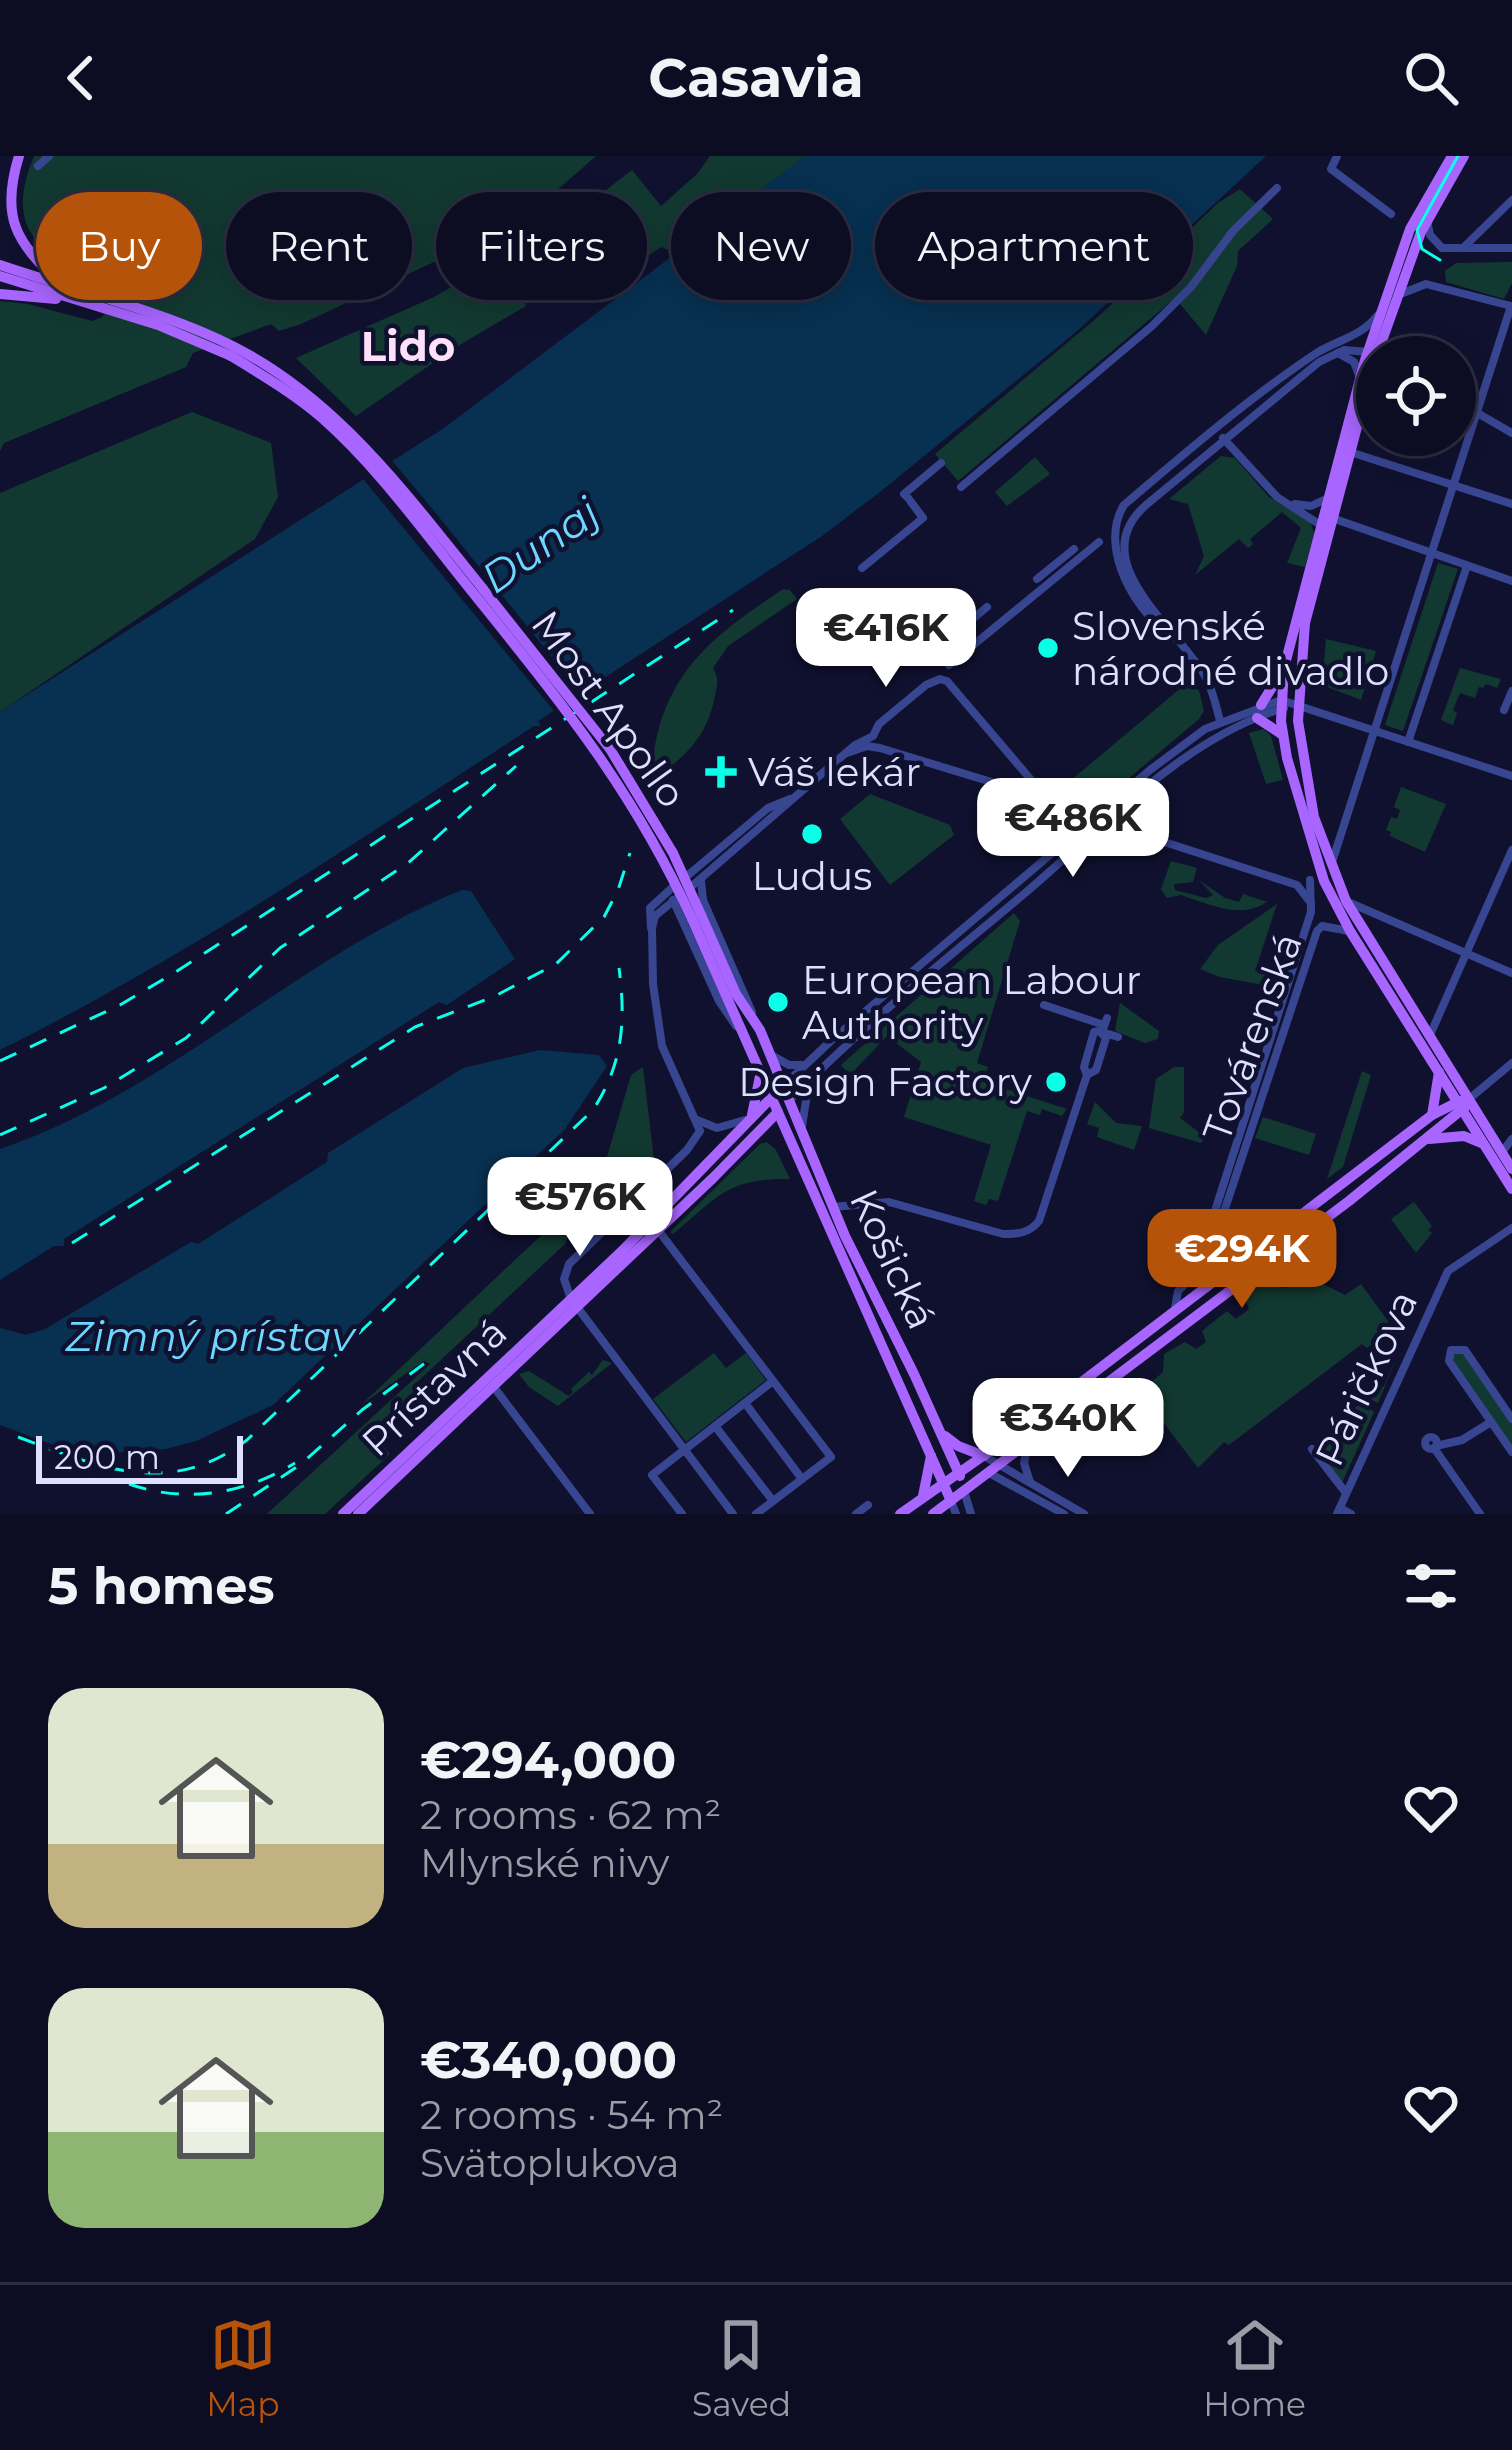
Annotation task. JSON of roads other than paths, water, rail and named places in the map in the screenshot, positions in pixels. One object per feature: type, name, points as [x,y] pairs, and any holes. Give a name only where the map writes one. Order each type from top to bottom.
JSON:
[{"type":"main road","points":[[19,156],[7,194],[11,229],[36,261]]},
{"type":"main road","points":[[1383,336],[1398,295],[1410,229],[1452,156]]},
{"type":"main road","points":[[1379,336],[1383,310],[1404,261],[1464,156]]},
{"type":"main road","points":[[0,265],[36,276]]},
{"type":"main road","points":[[0,277],[83,302]]},
{"type":"main road","points":[[0,294],[105,303]]},
{"type":"main road","points":[[98,300],[105,303]]},
{"type":"main road","name":"Most Apollo","points":[[105,303],[231,356],[304,404],[353,449],[596,748],[697,917]]},
{"type":"main road","points":[[1356,393],[1326,502],[1327,526],[1305,623],[1298,706],[1305,779],[1324,867],[1317,880],[1424,1037],[1439,1072],[1512,1169]]},
{"type":"main road","points":[[1356,429],[1284,668],[1282,735],[1324,867],[1512,1189]]},
{"type":"main road","points":[[1282,735],[1259,711],[1284,668]]},
{"type":"main road","name":"Košická","points":[[697,917],[760,1030],[964,1491]]},
{"type":"main road","name":"Košická","points":[[697,917],[776,1114],[950,1501]]},
{"type":"main road","points":[[1432,1115],[1439,1072]]},
{"type":"main road","points":[[752,1118],[760,1076]]},
{"type":"main road","name":"Prístavná","points":[[358,1514],[493,1386],[783,1086]]},
{"type":"main road","name":"Prístavná","points":[[343,1514],[658,1230],[789,1101]]},
{"type":"main road","points":[[900,1514],[1003,1442],[1432,1115],[1463,1104]]},
{"type":"main road","points":[[933,1514],[1427,1139],[1463,1104]]},
{"type":"main road","points":[[755,1135],[790,1145]]},
{"type":"main road","points":[[1427,1139],[1464,1136],[1484,1144]]},
{"type":"main road","points":[[942,1434],[984,1456]]},
{"type":"main road","points":[[922,1497],[931,1453]]},
{"type":"street","points":[[38,166],[49,156]]},
{"type":"street","points":[[1337,156],[1330,166],[1391,214]]},
{"type":"street","points":[[961,487],[1151,326],[1192,287],[1233,231],[1277,188]]},
{"type":"street","points":[[1461,249],[1512,200]]},
{"type":"street","points":[[1427,219],[1437,244],[1461,249],[1512,248]]},
{"type":"street","points":[[1324,867],[1374,731],[1511,307],[1426,284],[1398,295]]},
{"type":"street","points":[[1177,639],[1136,596],[1123,573],[1115,525],[1124,505],[1255,394],[1317,352],[1363,332],[1383,310]]},
{"type":"street","points":[[1336,353],[1356,368]]},
{"type":"street","points":[[1224,732],[1206,677],[1128,573],[1123,542],[1133,518],[1266,406],[1336,353],[1356,354]]},
{"type":"street","points":[[1255,394],[1266,406]]},
{"type":"street","points":[[1477,412],[1512,433]]},
{"type":"street","points":[[1239,429],[1245,462]]},
{"type":"street","points":[[1210,435],[1226,440],[1277,497],[1327,526],[1512,581]]},
{"type":"street","points":[[1213,451],[1225,450],[1245,462]]},
{"type":"street","points":[[1350,452],[1512,504]]},
{"type":"street","points":[[862,568],[923,518],[904,494],[940,463]]},
{"type":"street","points":[[1292,503],[1326,502]]},
{"type":"street","points":[[987,607],[940,646],[949,664],[1100,542]]},
{"type":"street","points":[[1037,579],[1074,549]]},
{"type":"street","points":[[1408,742],[1467,566]]},
{"type":"street","points":[[687,876],[768,808],[791,799],[873,736],[879,724],[926,686],[943,679],[1050,802]]},
{"type":"street","points":[[1504,710],[1512,691]]},
{"type":"street","points":[[783,1086],[1093,818],[1192,737],[1220,721],[1281,704],[1298,706],[1512,776]]},
{"type":"street","points":[[789,1101],[875,1018],[1160,778],[1259,711]]},
{"type":"street","points":[[873,736],[880,748]]},
{"type":"street","points":[[847,753],[880,748],[1297,885],[1317,880]]},
{"type":"street","name":"Košická","points":[[760,1030],[696,883],[791,799]]},
{"type":"street","points":[[1070,811],[1071,837]]},
{"type":"street","points":[[1424,1037],[1512,850]]},
{"type":"street","name":"Továrenská","points":[[1207,1267],[1204,1245],[1317,880]]},
{"type":"street","points":[[1297,885],[1311,903]]},
{"type":"street","points":[[652,928],[655,916],[675,899],[674,886],[649,912],[652,984],[662,1046],[700,1130],[696,1140],[569,1264],[564,1279],[574,1304],[733,1514]]},
{"type":"street","name":"Košická","points":[[675,899],[718,1001],[743,1037]]},
{"type":"street","points":[[1346,901],[1512,973]]},
{"type":"street","name":"Továrenská","points":[[1175,1308],[1178,1291],[1220,1259],[1213,1245],[1317,931],[1322,926],[1350,932]]},
{"type":"street","points":[[1044,1005],[1104,1025],[1118,1037]]},
{"type":"street","points":[[819,1209],[890,1202],[1004,1234],[1021,1234],[1040,1221],[1087,1076],[1096,1070],[1106,1038],[1104,1025]]},
{"type":"street","points":[[769,1052],[789,1066],[805,1065]]},
{"type":"street","points":[[1463,1104],[1512,1064]]},
{"type":"street","points":[[801,1131],[809,1080]]},
{"type":"street","points":[[696,1119],[717,1128],[752,1118]]},
{"type":"street","points":[[1502,1152],[1512,1139]]},
{"type":"street","name":"Páričkova","points":[[1339,1511],[1448,1271],[1510,1229]]},
{"type":"street","points":[[658,1230],[831,1457],[756,1514]]},
{"type":"street","points":[[1220,1259],[1238,1262]]},
{"type":"street","points":[[1512,1419],[1465,1350],[1453,1348],[1449,1361],[1512,1453]]},
{"type":"street","points":[[682,1514],[652,1475],[773,1381]]},
{"type":"street","points":[[493,1386],[590,1514]]},
{"type":"street","points":[[745,1403],[802,1479]]},
{"type":"street","points":[[1480,1514],[1435,1447],[1462,1440],[1491,1422]]},
{"type":"street","points":[[715,1426],[773,1501]]},
{"type":"street","points":[[993,1469],[1003,1442]]},
{"type":"street","points":[[1028,1442],[1024,1463],[1031,1484]]},
{"type":"street","points":[[1312,1449],[1346,1495]]},
{"type":"street","points":[[984,1456],[1008,1482],[1064,1514]]},
{"type":"street","points":[[993,1469],[1084,1514]]},
{"type":"street","name":"Košická","points":[[964,1491],[971,1514]]},
{"type":"street","name":"Košická","points":[[950,1501],[956,1514]]},
{"type":"street","points":[[856,1514],[868,1505]]},
{"type":"street","points":[[1339,1511],[1351,1514]]},
{"type":"water","name":"Dunaj","points":[[805,156],[1266,156],[1193,224],[1193,192],[875,192],[875,300],[1111,300],[822,536],[538,721],[541,726],[534,726],[272,896],[0,1050],[0,712],[444,428],[614,300],[647,300],[647,275],[671,257],[671,300],[851,300],[851,192],[757,192]]},
{"type":"water","name":"Zimný prístav","points":[[462,890],[471,891],[515,959],[64,1239],[64,1246],[54,1246],[0,1280],[0,1149],[121,1093],[345,950]]},
{"type":"water","name":"Zimný prístav","points":[[540,1050],[599,1055],[607,1066],[565,1129],[273,1405],[196,1441],[166,1449],[112,1453],[67,1450],[0,1425],[0,1328],[26,1335],[45,1329],[191,1242],[198,1244],[327,1162],[328,1153],[463,1068]]},
{"type":"tram line","points":[[1440,260],[1422,249],[1417,230],[1458,156]]},
{"type":"railway","points":[[0,1061],[120,1005],[174,973],[733,610]]},
{"type":"railway","points":[[0,1135],[104,1088],[186,1038],[280,948],[408,863],[516,766]]},
{"type":"railway","points":[[72,1243],[415,1027],[495,996],[556,964],[604,917],[630,853]]},
{"type":"railway","points":[[18,1437],[105,1467],[161,1473],[218,1458],[247,1440],[593,1110],[611,1076],[620,1042],[619,968]]},
{"type":"railway","points":[[226,1514],[301,1464],[429,1360]]},
{"type":"railway","points":[[129,1484],[172,1494],[215,1493],[256,1482],[295,1463]]},
{"type":"place","name":"Slovenské národné divadlo","points":[[1048,648]]},
{"type":"place","name":"Váš lekár","points":[[721,772]]},
{"type":"place","name":"Ludus","points":[[812,834]]},
{"type":"place","name":"European Labour Authority","points":[[778,1002]]},
{"type":"place","name":"Design Factory","points":[[1056,1082]]},
{"type":"district","name":"Lido","points":[[408,346]]}]
